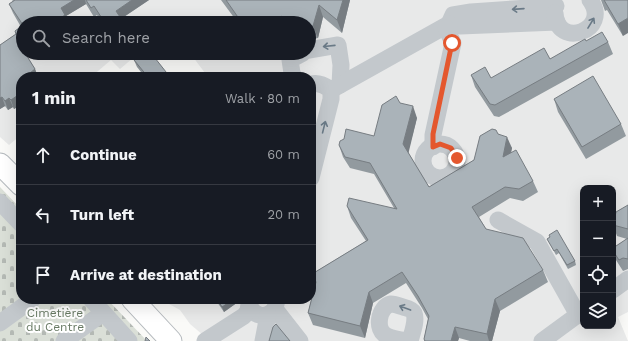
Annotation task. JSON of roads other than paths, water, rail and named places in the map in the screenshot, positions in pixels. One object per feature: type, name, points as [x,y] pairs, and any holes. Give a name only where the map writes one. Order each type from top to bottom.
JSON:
[{"type":"main road","points":[[0,164],[16,180]]},
{"type":"main road","points":[[137,304],[171,341]]},
{"type":"lane","points":[[316,84],[336,88],[448,26],[453,15],[471,12],[558,9],[562,29],[570,33],[578,33],[586,30],[592,24],[595,17],[595,8],[590,0]]},
{"type":"lane","points":[[433,147],[433,134],[452,43],[448,26]]},
{"type":"lane","points":[[316,49],[338,45],[341,65],[316,158]]},
{"type":"lane","points":[[290,60],[292,72]]},
{"type":"lane","points":[[0,202],[16,219]]},
{"type":"lane","points":[[498,220],[537,242],[580,311]]},
{"type":"lane","points":[[616,288],[628,279]]},
{"type":"lane","points":[[0,323],[26,304]]},
{"type":"lane","points":[[95,304],[129,341]]},
{"type":"lane","points":[[205,341],[244,316],[248,311],[263,307]]},
{"type":"lane","points":[[224,341],[255,321],[263,307]]},
{"type":"lane","points":[[263,307],[263,341]]},
{"type":"lane","points":[[263,307],[300,341]]},
{"type":"lane","points":[[64,341],[103,313]]},
{"type":"lane","points":[[542,341],[580,314]]},
{"type":"park label","name":"Cimetière du Centre","points":[[55,320]]}]
